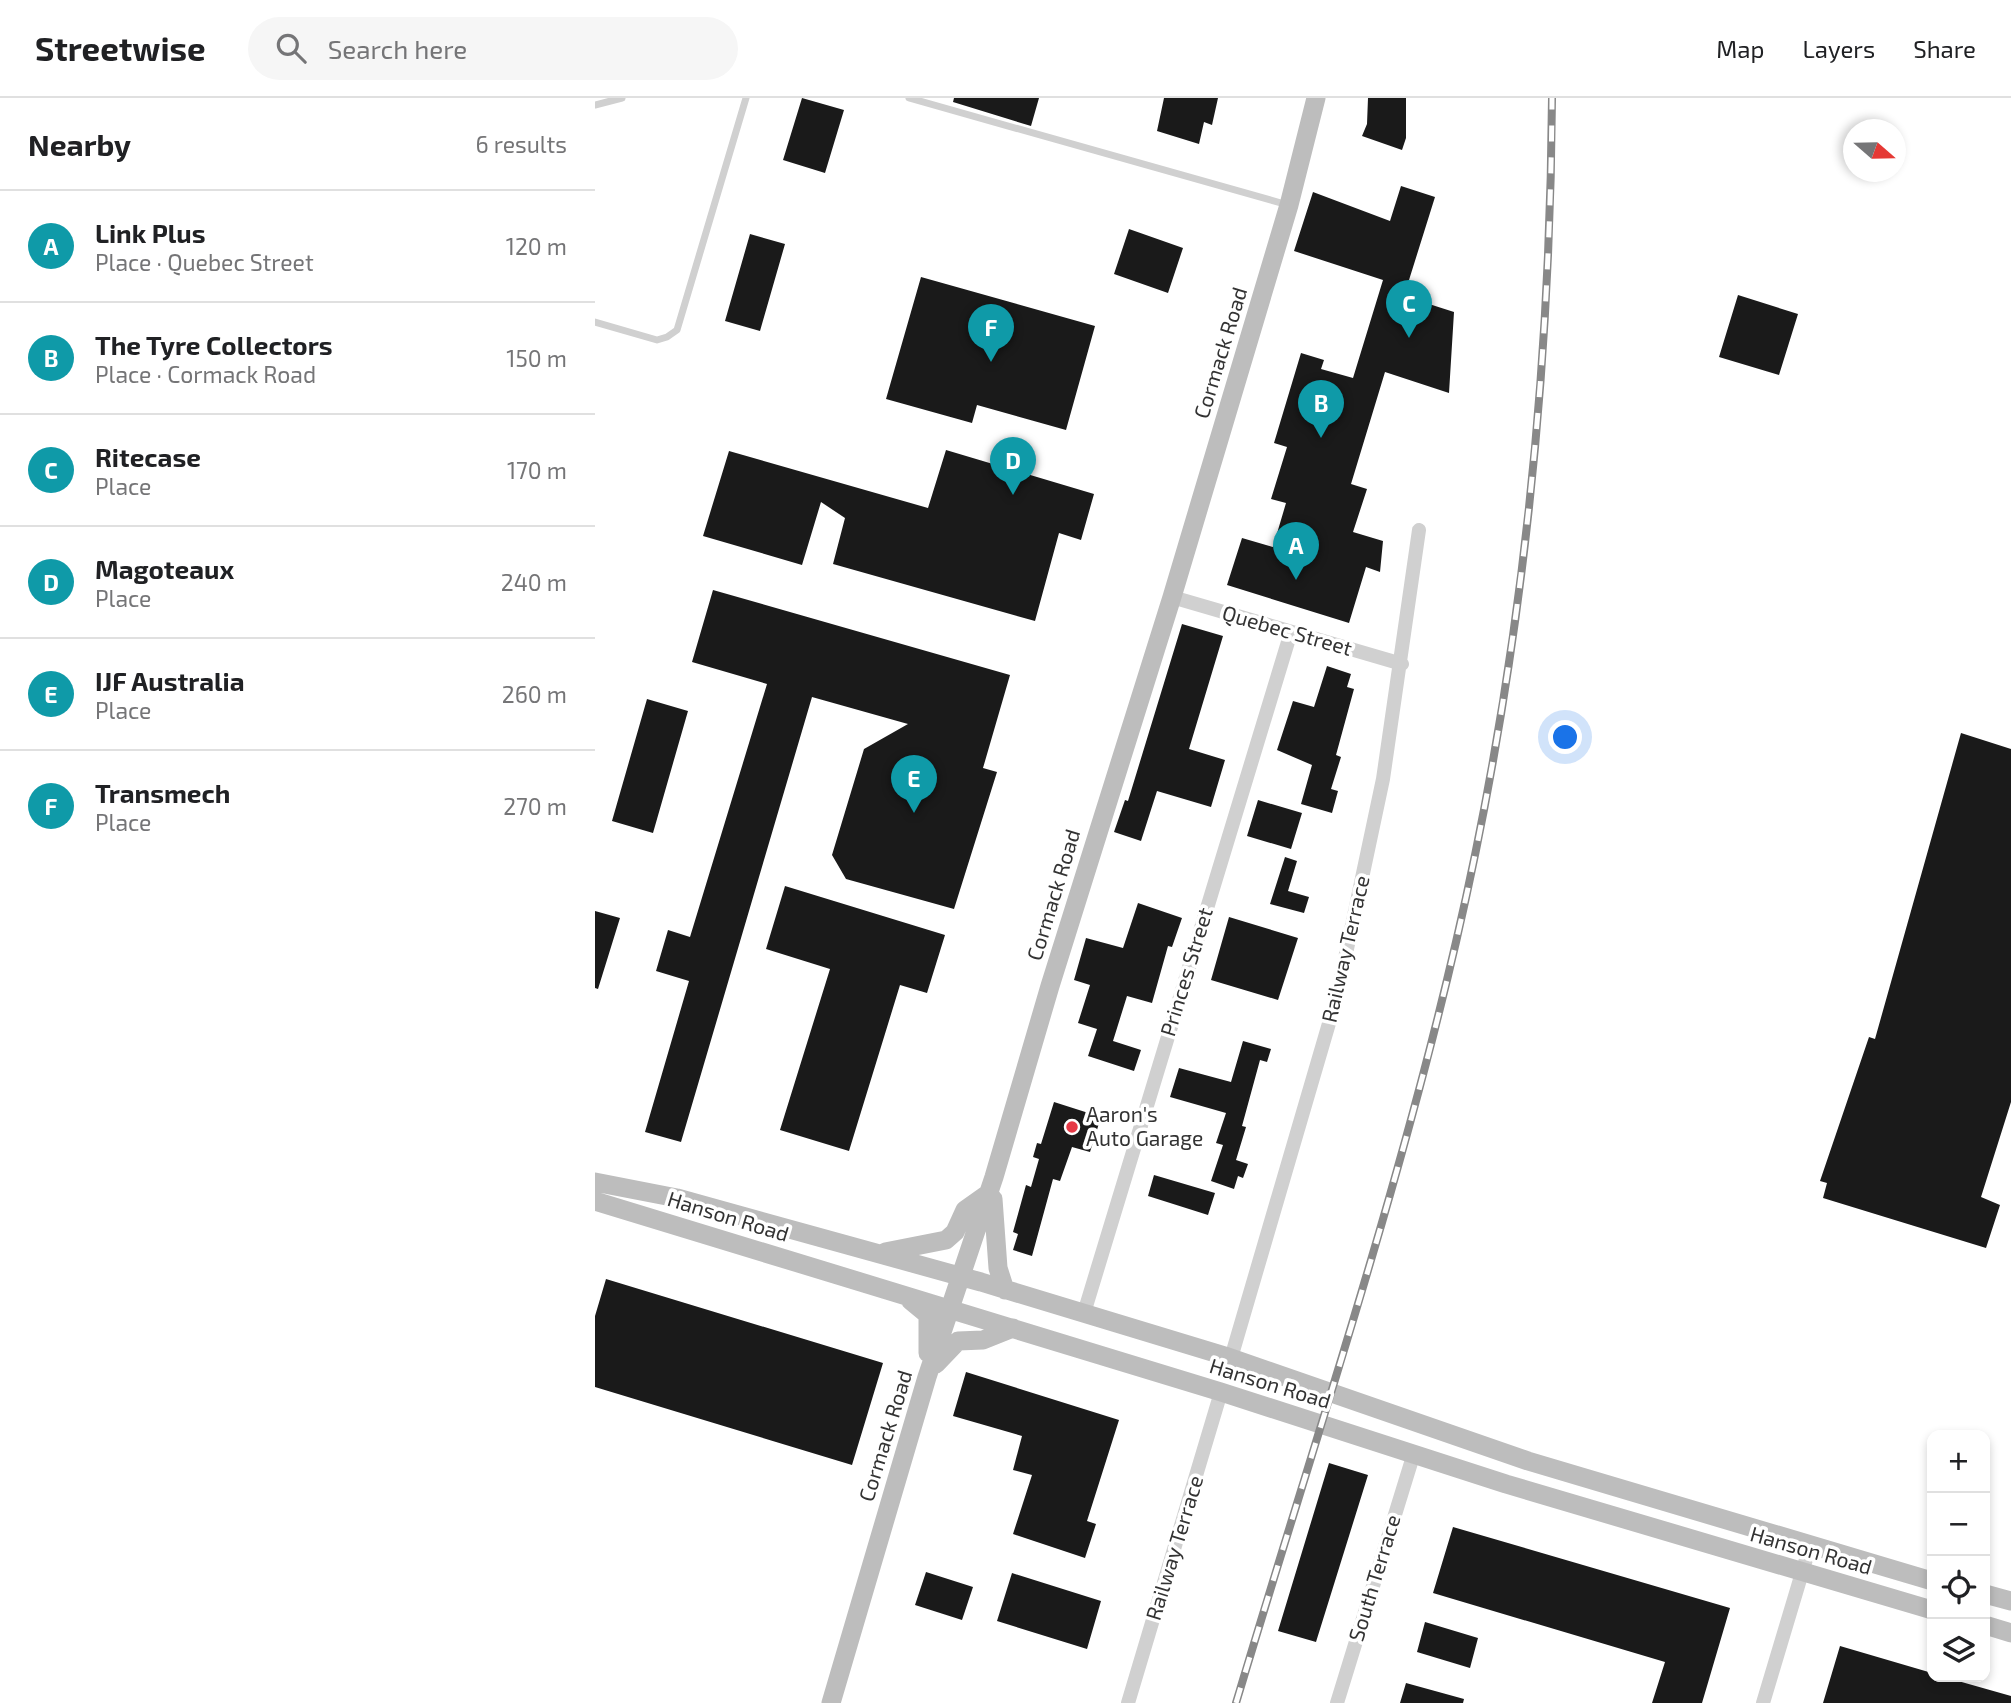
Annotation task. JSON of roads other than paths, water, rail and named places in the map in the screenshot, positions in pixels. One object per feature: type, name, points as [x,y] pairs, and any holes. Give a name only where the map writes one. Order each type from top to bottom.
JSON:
[{"type":"main road","name":"Cormack Road","points":[[831,1703],[927,1377],[991,1185],[1054,973],[1172,597],[1289,205],[1316,98]]},
{"type":"main road","name":"Hanson Road","points":[[595,1182],[677,1198],[1084,1313],[1231,1358],[1462,1440],[1927,1580]]},
{"type":"main road","points":[[877,1254],[920,1248],[946,1240],[955,1232],[965,1210],[991,1185]]},
{"type":"main road","points":[[991,1185],[998,1268],[1005,1290]]},
{"type":"main road","name":"Hanson Road","points":[[595,1201],[1801,1573],[1927,1609]]},
{"type":"main road","points":[[894,1292],[928,1315],[927,1377]]},
{"type":"main road","points":[[927,1377],[953,1344],[965,1340],[983,1340],[1013,1328]]},
{"type":"main road","points":[[1414,1453],[1428,1445],[1462,1440]]},
{"type":"main road","points":[[1990,1595],[2011,1601]]},
{"type":"main road","points":[[1990,1627],[2011,1633]]},
{"type":"street","name":"Railway Terrace","points":[[1231,1358],[1337,996],[1383,779],[1402,664],[1419,530]]},
{"type":"street","name":"Quebec Street","points":[[1172,597],[1402,664]]},
{"type":"street","name":"Princes Street","points":[[1084,1313],[1291,632]]},
{"type":"street","name":"Railway Terrace","points":[[1128,1703],[1221,1392]]},
{"type":"street","name":"South Terrace","points":[[1337,1703],[1414,1453]]},
{"type":"street","points":[[1763,1703],[1810,1546]]},
{"type":"lane","points":[[595,105],[622,98]]},
{"type":"lane","points":[[595,322],[657,340],[677,330],[746,98]]},
{"type":"lane","points":[[909,98],[1289,205]]},
{"type":"railway","points":[[1236,1703],[1352,1324],[1407,1133],[1433,1038],[1478,838],[1514,628],[1538,416],[1550,204],[1552,98]]},
{"type":"place","name":"Ritecase","points":[[1409,338]]},
{"type":"place","name":"Transmech","points":[[991,362]]},
{"type":"place","name":"The Tyre Collectors","points":[[1321,438]]},
{"type":"place","name":"Magoteaux","points":[[1013,495]]},
{"type":"place","name":"Link Plus","points":[[1296,580]]},
{"type":"place","name":"IJF Australia","points":[[914,813]]},
{"type":"place","name":"Aaron's Auto Garage","points":[[1072,1127]]}]
